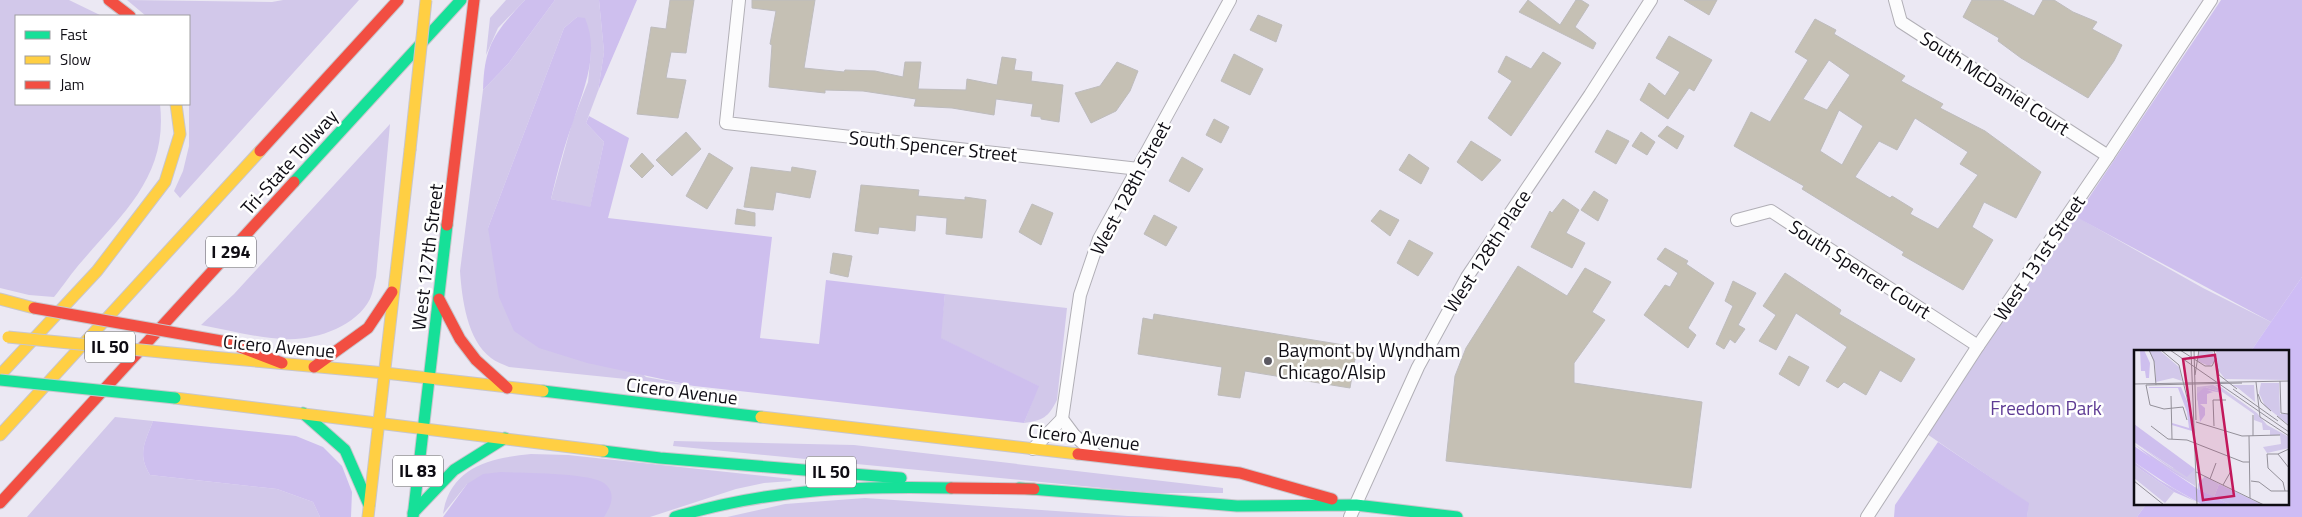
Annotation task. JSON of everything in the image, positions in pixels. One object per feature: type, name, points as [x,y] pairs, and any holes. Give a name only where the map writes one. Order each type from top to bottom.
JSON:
[{"type":"main road","points":[[109,0],[129,15]]},
{"type":"main road","name":"Tri-State Tollway","points":[[0,435],[398,0]]},
{"type":"main road","name":"West 127th Street","points":[[368,517],[426,0]]},
{"type":"main road","name":"Tri-State Tollway","points":[[0,503],[461,0]]},
{"type":"main road","name":"West 127th Street","points":[[413,515],[474,0]]},
{"type":"main road","points":[[0,375],[97,271],[165,182],[180,134],[176,105]]},
{"type":"main road","points":[[314,367],[342,349],[368,328],[395,288]]},
{"type":"main road","points":[[0,299],[34,308],[226,342],[282,363]]},
{"type":"main road","points":[[439,299],[460,338],[476,360],[506,388]]},
{"type":"main road","name":"Cicero Avenue","points":[[4,337],[385,373],[1240,473],[1356,505]]},
{"type":"main road","name":"Cicero Avenue","points":[[0,380],[303,413],[660,458],[1255,506],[1356,505],[1457,517]]},
{"type":"main road","points":[[303,413],[345,450],[369,505]]},
{"type":"main road","points":[[413,515],[454,470],[505,438]]},
{"type":"main road","points":[[675,517],[702,508],[774,494],[831,489],[1034,489]]},
{"type":"main road","points":[[1255,506],[1269,517]]},
{"type":"street","name":"South Spencer Street","points":[[739,0],[726,123],[1139,169]]},
{"type":"street","name":"West 128th Street","points":[[1062,418],[1080,296],[1099,239],[1230,0]]},
{"type":"street","name":"West 128th Place","points":[[1350,517],[1418,367],[1467,277],[1590,95],[1651,0]]},
{"type":"street","name":"South McDaniel Court","points":[[1895,0],[1901,22],[2108,156]]},
{"type":"street","name":"West 131st Street","points":[[1867,517],[1978,346],[2108,156],[2211,0]]},
{"type":"street","name":"South Spencer Court","points":[[1737,220],[1771,211],[1978,346]]},
{"type":"street","points":[[1032,449],[1062,418],[1074,435],[1096,456]]},
{"type":"green space","points":[[0,0],[69,0],[100,15],[15,15],[15,105],[160,105],[161,129],[157,151],[150,172],[128,208],[54,297],[29,295],[0,288]]},
{"type":"green space","points":[[127,0],[272,2],[283,0],[359,0],[180,198],[174,191],[183,171],[189,146],[190,15],[145,15]]},
{"type":"green space","points":[[506,0],[525,0],[498,28],[486,55],[490,18]]},
{"type":"green space","points":[[555,0],[599,0],[604,52],[598,91],[586,123],[604,142],[590,208],[551,199],[572,123],[588,82],[591,52],[577,17],[564,28],[488,228],[646,377],[694,386],[509,367],[493,359],[483,350],[471,330],[464,306],[460,271],[483,90],[508,64]]},
{"type":"green space","points":[[390,124],[376,277],[371,297],[364,309],[345,324],[321,335],[308,338],[284,339],[263,337],[201,325],[234,294]]},
{"type":"green space","name":"Freedom Park","points":[[2070,213],[2203,288],[2271,322],[2252,350],[2134,350],[2134,504],[2146,504],[2137,517],[2027,517],[2028,503],[1924,432]]},
{"type":"green space","points":[[945,294],[1067,308],[1057,400],[1048,414],[1036,421],[1024,423],[1038,386],[940,338]]},
{"type":"green space","points":[[115,417],[153,421],[145,442],[143,454],[146,468],[150,475],[277,489],[313,502],[320,517],[27,517]]},
{"type":"green space","points":[[674,441],[854,445],[1223,488],[1223,493],[1153,493],[673,446]]},
{"type":"green space","points":[[531,454],[568,455],[792,479],[791,481],[764,483],[736,489],[650,517],[604,517],[467,484],[443,514],[447,498],[454,485],[463,475],[487,462]]},
{"type":"green space","points":[[865,498],[1128,516],[1172,517],[727,517],[785,504]]},
{"type":"shaded area","points":[[525,0],[555,0],[508,64],[483,90],[486,61],[493,40],[506,21]]},
{"type":"shaded area","points":[[599,0],[637,0],[598,91],[604,52]]},
{"type":"shaded area","points":[[2221,0],[2302,0],[2302,277],[2271,322],[2076,217]]},
{"type":"shaded area","points":[[577,17],[585,18],[591,44],[591,57],[586,83],[564,150],[551,199],[590,207],[604,142],[586,123],[589,116],[629,138],[608,218],[772,237],[760,338],[819,344],[826,280],[945,294],[941,338],[1039,386],[1024,423],[694,386],[587,363],[539,348],[514,331],[499,297],[488,228],[564,28]]},
{"type":"shaded area","points":[[2302,277],[2302,517],[2137,517],[2146,504],[2290,504],[2290,350],[2252,350]]},
{"type":"shaded area","points":[[153,421],[296,436],[323,447],[342,466],[352,492],[351,517],[320,517],[313,502],[277,489],[150,475],[146,468],[143,454],[145,442]]},
{"type":"shaded area","points":[[1938,442],[2029,503],[2027,517],[1894,517],[1895,505]]},
{"type":"shaded area","points":[[501,472],[571,475],[597,480],[608,487],[612,495],[611,504],[604,517],[443,517],[467,484],[483,474]]},
{"type":"building","points":[[670,0],[694,0],[686,53],[671,52],[666,78],[686,80],[678,118],[637,114],[651,27],[666,29]]},
{"type":"building","points":[[752,0],[815,0],[804,68],[844,72],[845,70],[875,71],[903,77],[905,62],[921,62],[918,89],[966,90],[967,79],[997,85],[1002,57],[1016,59],[1014,70],[1032,72],[1031,81],[1063,85],[1059,122],[1031,116],[1033,104],[996,99],[994,115],[952,108],[914,106],[916,99],[863,91],[825,90],[825,93],[769,87],[772,45],[770,44],[776,11],[752,8]]},
{"type":"building","points":[[1528,0],[1560,25],[1576,0],[1581,0],[1589,5],[1575,27],[1596,43],[1593,49],[1519,12]]},
{"type":"building","points":[[1684,0],[1717,0],[1709,15]]},
{"type":"building","points":[[1972,0],[2002,0],[2034,16],[2043,0],[2054,0],[2073,12],[2097,22],[2092,29],[2122,45],[2114,61],[2088,98],[2021,58],[1998,41],[1999,38],[1963,17]]},
{"type":"building","points":[[1258,15],[1282,25],[1276,42],[1250,30]]},
{"type":"building","points":[[1815,19],[1836,30],[1834,34],[1905,76],[1901,81],[1943,104],[1940,108],[1985,131],[2041,172],[2016,218],[1984,202],[1972,227],[1993,240],[1963,290],[1902,255],[1904,252],[1802,189],[1804,186],[1734,146],[1751,112],[1770,122],[1808,60],[1795,52]],"holes":[[[1829,60],[1850,75],[1827,110],[1803,99]],[[1839,110],[1863,126],[1842,165],[1820,151]],[[1915,118],[1968,152],[1960,164],[1978,175],[1938,229],[1910,214],[1913,209],[1855,177],[1879,141],[1897,150]]]},
{"type":"building","points":[[1669,36],[1712,60],[1694,91],[1689,88],[1668,119],[1640,100],[1649,83],[1665,96],[1680,72],[1656,58]]},
{"type":"building","points":[[1543,52],[1561,63],[1511,136],[1488,118],[1512,81],[1498,72],[1506,56],[1531,69]]},
{"type":"building","points":[[1234,54],[1263,69],[1250,95],[1221,81]]},
{"type":"building","points":[[1117,62],[1138,71],[1130,91],[1116,111],[1091,123],[1075,93],[1100,86]]},
{"type":"building","points":[[1214,119],[1229,127],[1221,143],[1206,135]]},
{"type":"building","points":[[1667,126],[1684,136],[1677,149],[1658,136]]},
{"type":"building","points":[[1607,130],[1629,141],[1616,164],[1595,152]]},
{"type":"building","points":[[686,132],[701,149],[672,176],[656,160]]},
{"type":"building","points":[[1641,132],[1655,142],[1647,155],[1632,146]]},
{"type":"building","points":[[1471,141],[1501,160],[1482,181],[1457,162]]},
{"type":"building","points":[[642,153],[654,166],[642,178],[630,166]]},
{"type":"building","points":[[709,153],[733,168],[707,209],[686,196]]},
{"type":"building","points":[[1409,154],[1429,168],[1421,184],[1399,170]]},
{"type":"building","points":[[1182,157],[1203,169],[1189,192],[1169,181]]},
{"type":"building","points":[[751,167],[791,172],[792,167],[816,171],[810,198],[776,192],[773,210],[744,207]]},
{"type":"building","points":[[861,185],[919,190],[918,196],[965,200],[965,197],[986,200],[982,238],[946,234],[947,218],[916,215],[915,231],[879,227],[878,234],[855,231]]},
{"type":"building","points":[[1594,191],[1608,200],[1598,221],[1581,210]]},
{"type":"building","points":[[1563,199],[1579,210],[1566,233],[1585,243],[1572,268],[1531,247],[1550,211],[1552,213]]},
{"type":"building","points":[[1032,204],[1053,213],[1041,245],[1019,232]]},
{"type":"building","points":[[737,209],[755,213],[755,226],[735,224]]},
{"type":"building","points":[[1380,210],[1399,220],[1390,236],[1371,221]]},
{"type":"building","points":[[1154,215],[1177,227],[1166,246],[1144,234]]},
{"type":"building","points":[[1409,240],[1433,253],[1418,276],[1397,263]]},
{"type":"building","points":[[1665,248],[1688,261],[1686,264],[1714,283],[1688,328],[1696,335],[1688,348],[1644,315],[1665,285],[1670,287],[1678,273],[1657,259]]},
{"type":"building","points":[[833,253],[852,256],[848,277],[830,273]]},
{"type":"building","points":[[1518,266],[1567,296],[1585,268],[1611,282],[1592,312],[1605,320],[1574,363],[1574,383],[1702,402],[1691,488],[1446,461],[1455,376],[1466,348]]},
{"type":"building","points":[[1785,273],[1841,310],[1839,314],[1915,359],[1901,382],[1880,370],[1866,395],[1844,382],[1838,388],[1826,381],[1847,347],[1796,313],[1776,350],[1759,341],[1776,315],[1763,306]]},
{"type":"building","points":[[1733,281],[1756,293],[1738,325],[1745,329],[1735,343],[1730,339],[1724,349],[1716,344],[1733,306],[1725,301]]},
{"type":"building","name":"Baymont by Wyndham Chicago/Alsip","points":[[1154,314],[1350,346],[1349,352],[1356,353],[1350,388],[1245,371],[1240,398],[1218,395],[1222,367],[1138,354],[1143,318],[1153,320]]},
{"type":"building","points":[[1789,356],[1809,367],[1799,386],[1779,374]]},
{"type":"traffic: fast","points":[[294,182],[461,0]]},
{"type":"traffic: fast","points":[[413,517],[447,225]]},
{"type":"traffic: fast","points":[[0,380],[175,398]]},
{"type":"traffic: fast","points":[[543,391],[761,417]]},
{"type":"traffic: fast","points":[[303,413],[345,450],[369,505]]},
{"type":"traffic: fast","points":[[413,513],[454,470],[505,438]]},
{"type":"traffic: fast","points":[[603,451],[660,458],[901,478]]},
{"type":"traffic: fast","points":[[675,517],[744,500],[812,491],[880,488],[951,488]]},
{"type":"traffic: fast","points":[[1019,488],[1237,506],[1356,505],[1457,517]]},
{"type":"traffic: slow","points":[[410,150],[426,0]]},
{"type":"traffic: slow","points":[[0,375],[97,271],[165,182],[180,134],[176,105]]},
{"type":"traffic: slow","points":[[368,517],[410,150]]},
{"type":"traffic: slow","points":[[0,435],[260,151]]},
{"type":"traffic: slow","points":[[0,299],[34,308]]},
{"type":"traffic: slow","points":[[8,337],[212,357]]},
{"type":"traffic: slow","points":[[212,357],[385,373],[543,391]]},
{"type":"traffic: slow","points":[[175,398],[603,451]]},
{"type":"traffic: slow","points":[[761,417],[1078,454]]},
{"type":"traffic: jam","points":[[109,0],[129,15]]},
{"type":"traffic: jam","points":[[260,151],[398,0]]},
{"type":"traffic: jam","points":[[447,225],[474,0]]},
{"type":"traffic: jam","points":[[0,503],[294,182]]},
{"type":"traffic: jam","points":[[314,367],[368,328],[392,292]]},
{"type":"traffic: jam","points":[[439,299],[460,339],[476,360],[507,388]]},
{"type":"traffic: jam","points":[[34,308],[227,342]]},
{"type":"traffic: jam","points":[[227,342],[282,363]]},
{"type":"traffic: jam","points":[[1078,454],[1240,473],[1332,499]]},
{"type":"traffic: jam","points":[[951,488],[1034,489]]},
{"type":"place","name":"Baymont by Wyndham Chicago/Alsip","points":[[1268,361]]}]
